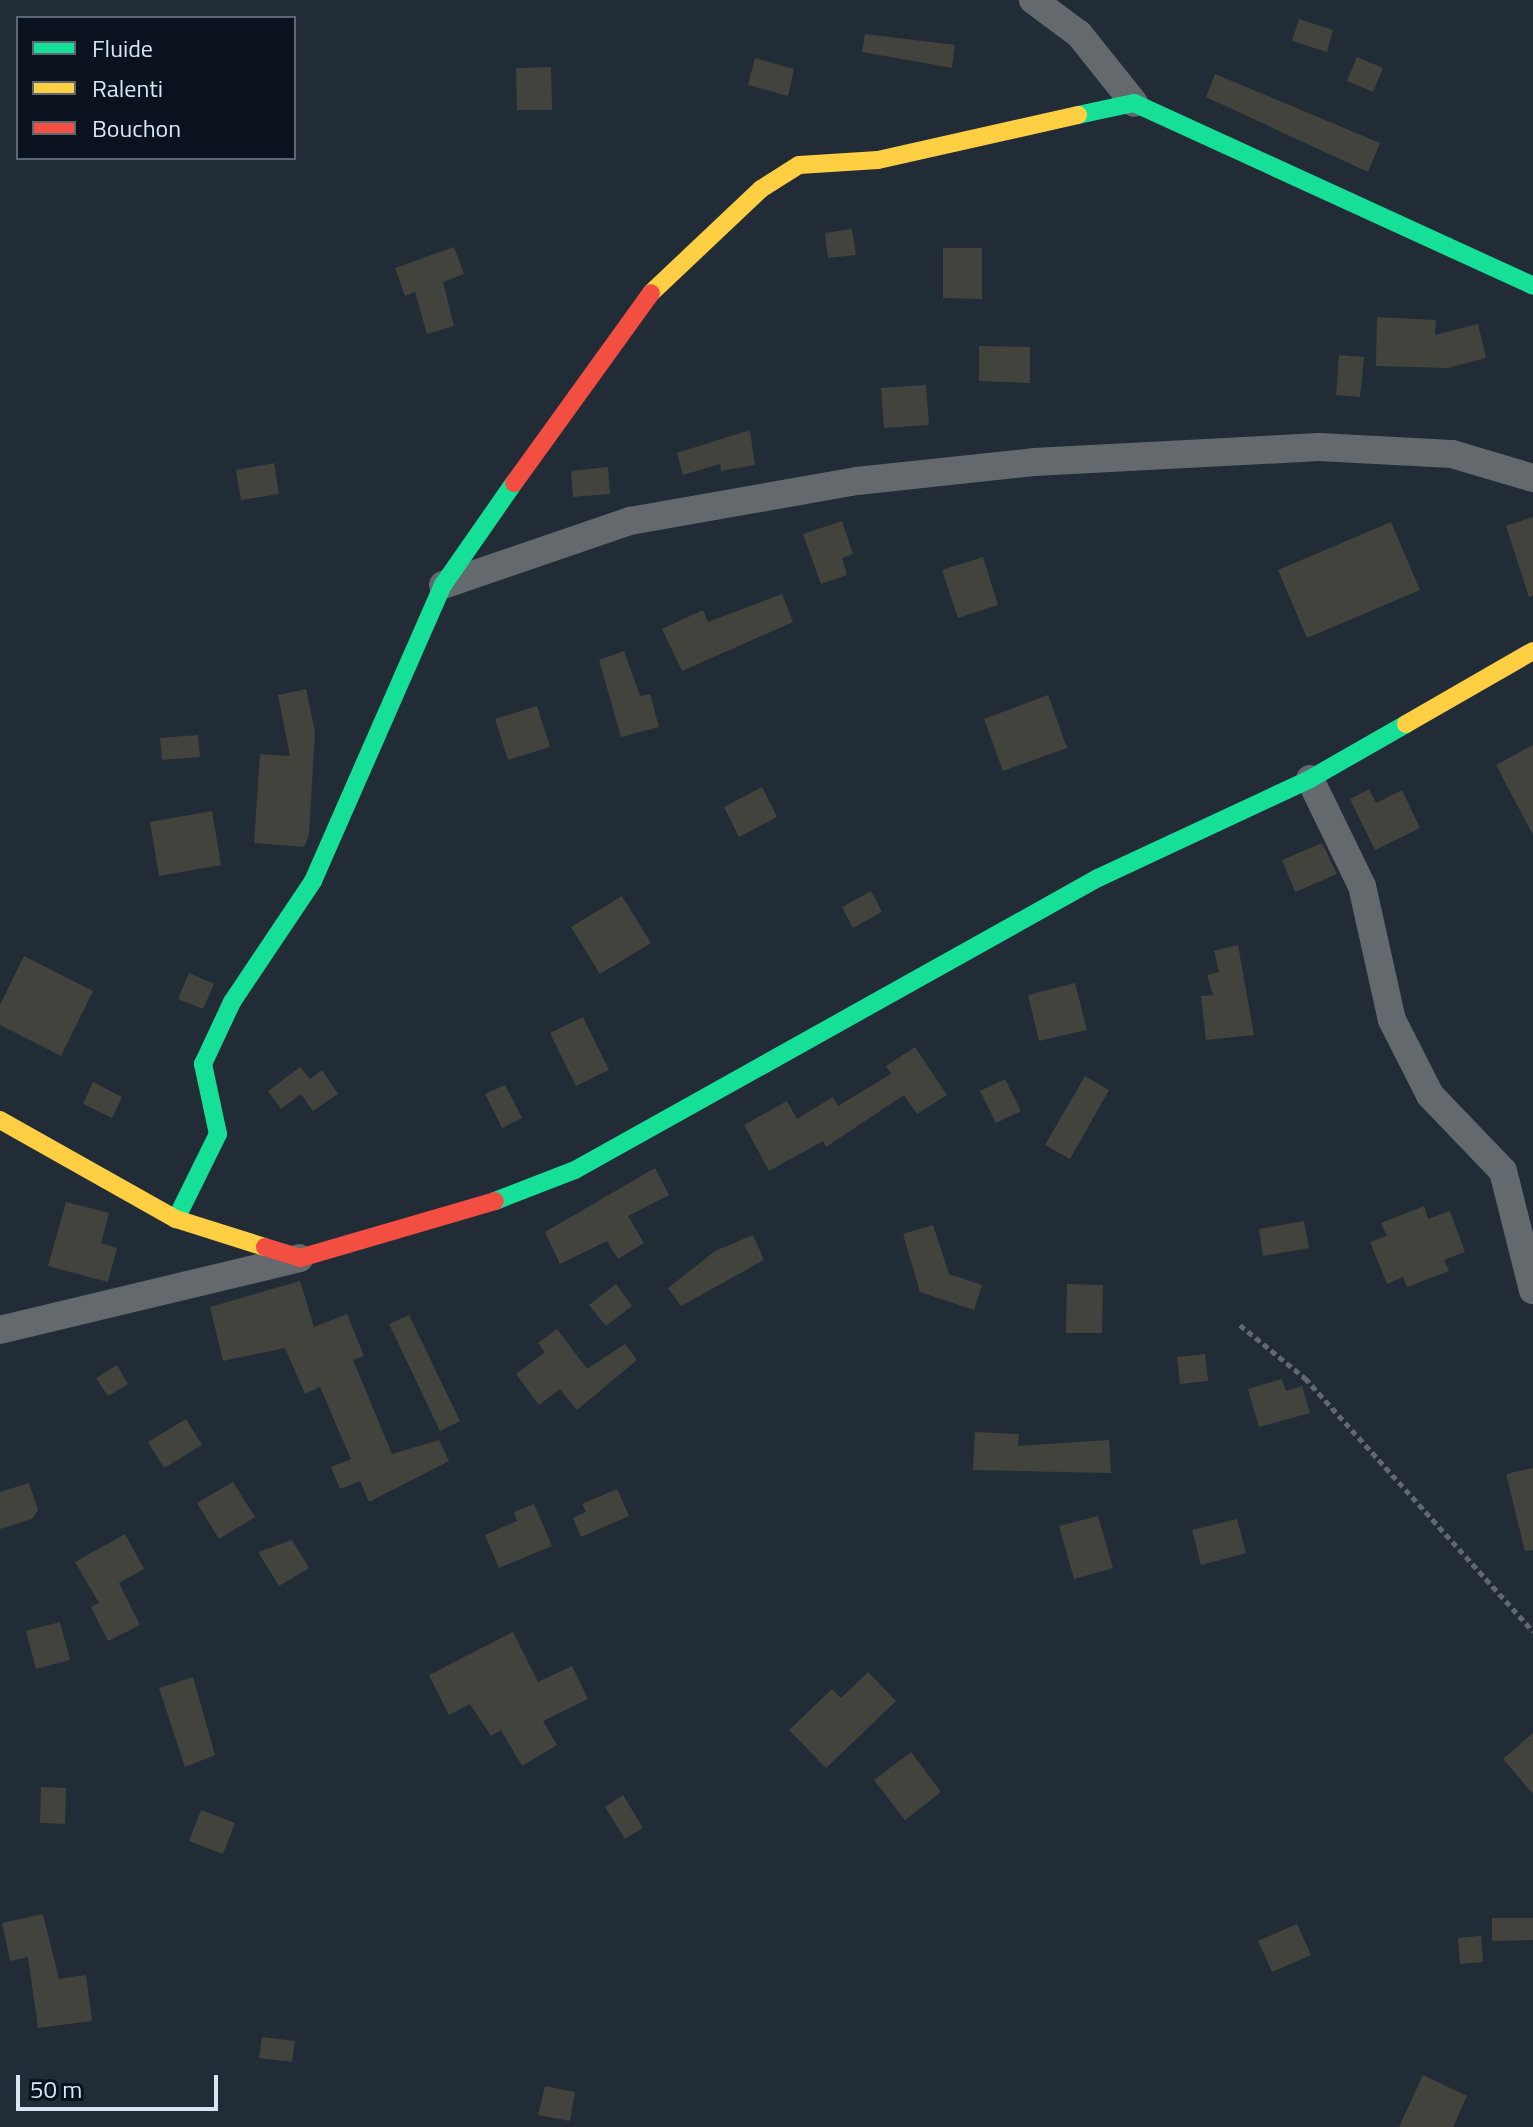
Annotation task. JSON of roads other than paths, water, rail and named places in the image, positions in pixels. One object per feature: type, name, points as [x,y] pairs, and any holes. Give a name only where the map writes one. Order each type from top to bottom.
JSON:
[{"type":"street","points":[[1033,0],[1079,34],[1134,103],[1533,286]]},
{"type":"street","points":[[176,1219],[218,1134],[203,1064],[232,1002],[313,881],[443,585],[638,305],[761,189],[799,165],[878,160],[1134,103]]},
{"type":"street","points":[[443,585],[630,521],[857,481],[1034,462],[1319,447],[1452,454],[1533,478]]},
{"type":"street","points":[[0,1330],[445,1221],[575,1170],[1098,878],[1310,779],[1533,651]]},
{"type":"street","points":[[1310,779],[1362,886],[1392,1020],[1430,1095],[1503,1171],[1533,1290]]},
{"type":"street","points":[[0,1120],[176,1219],[300,1258]]}]
